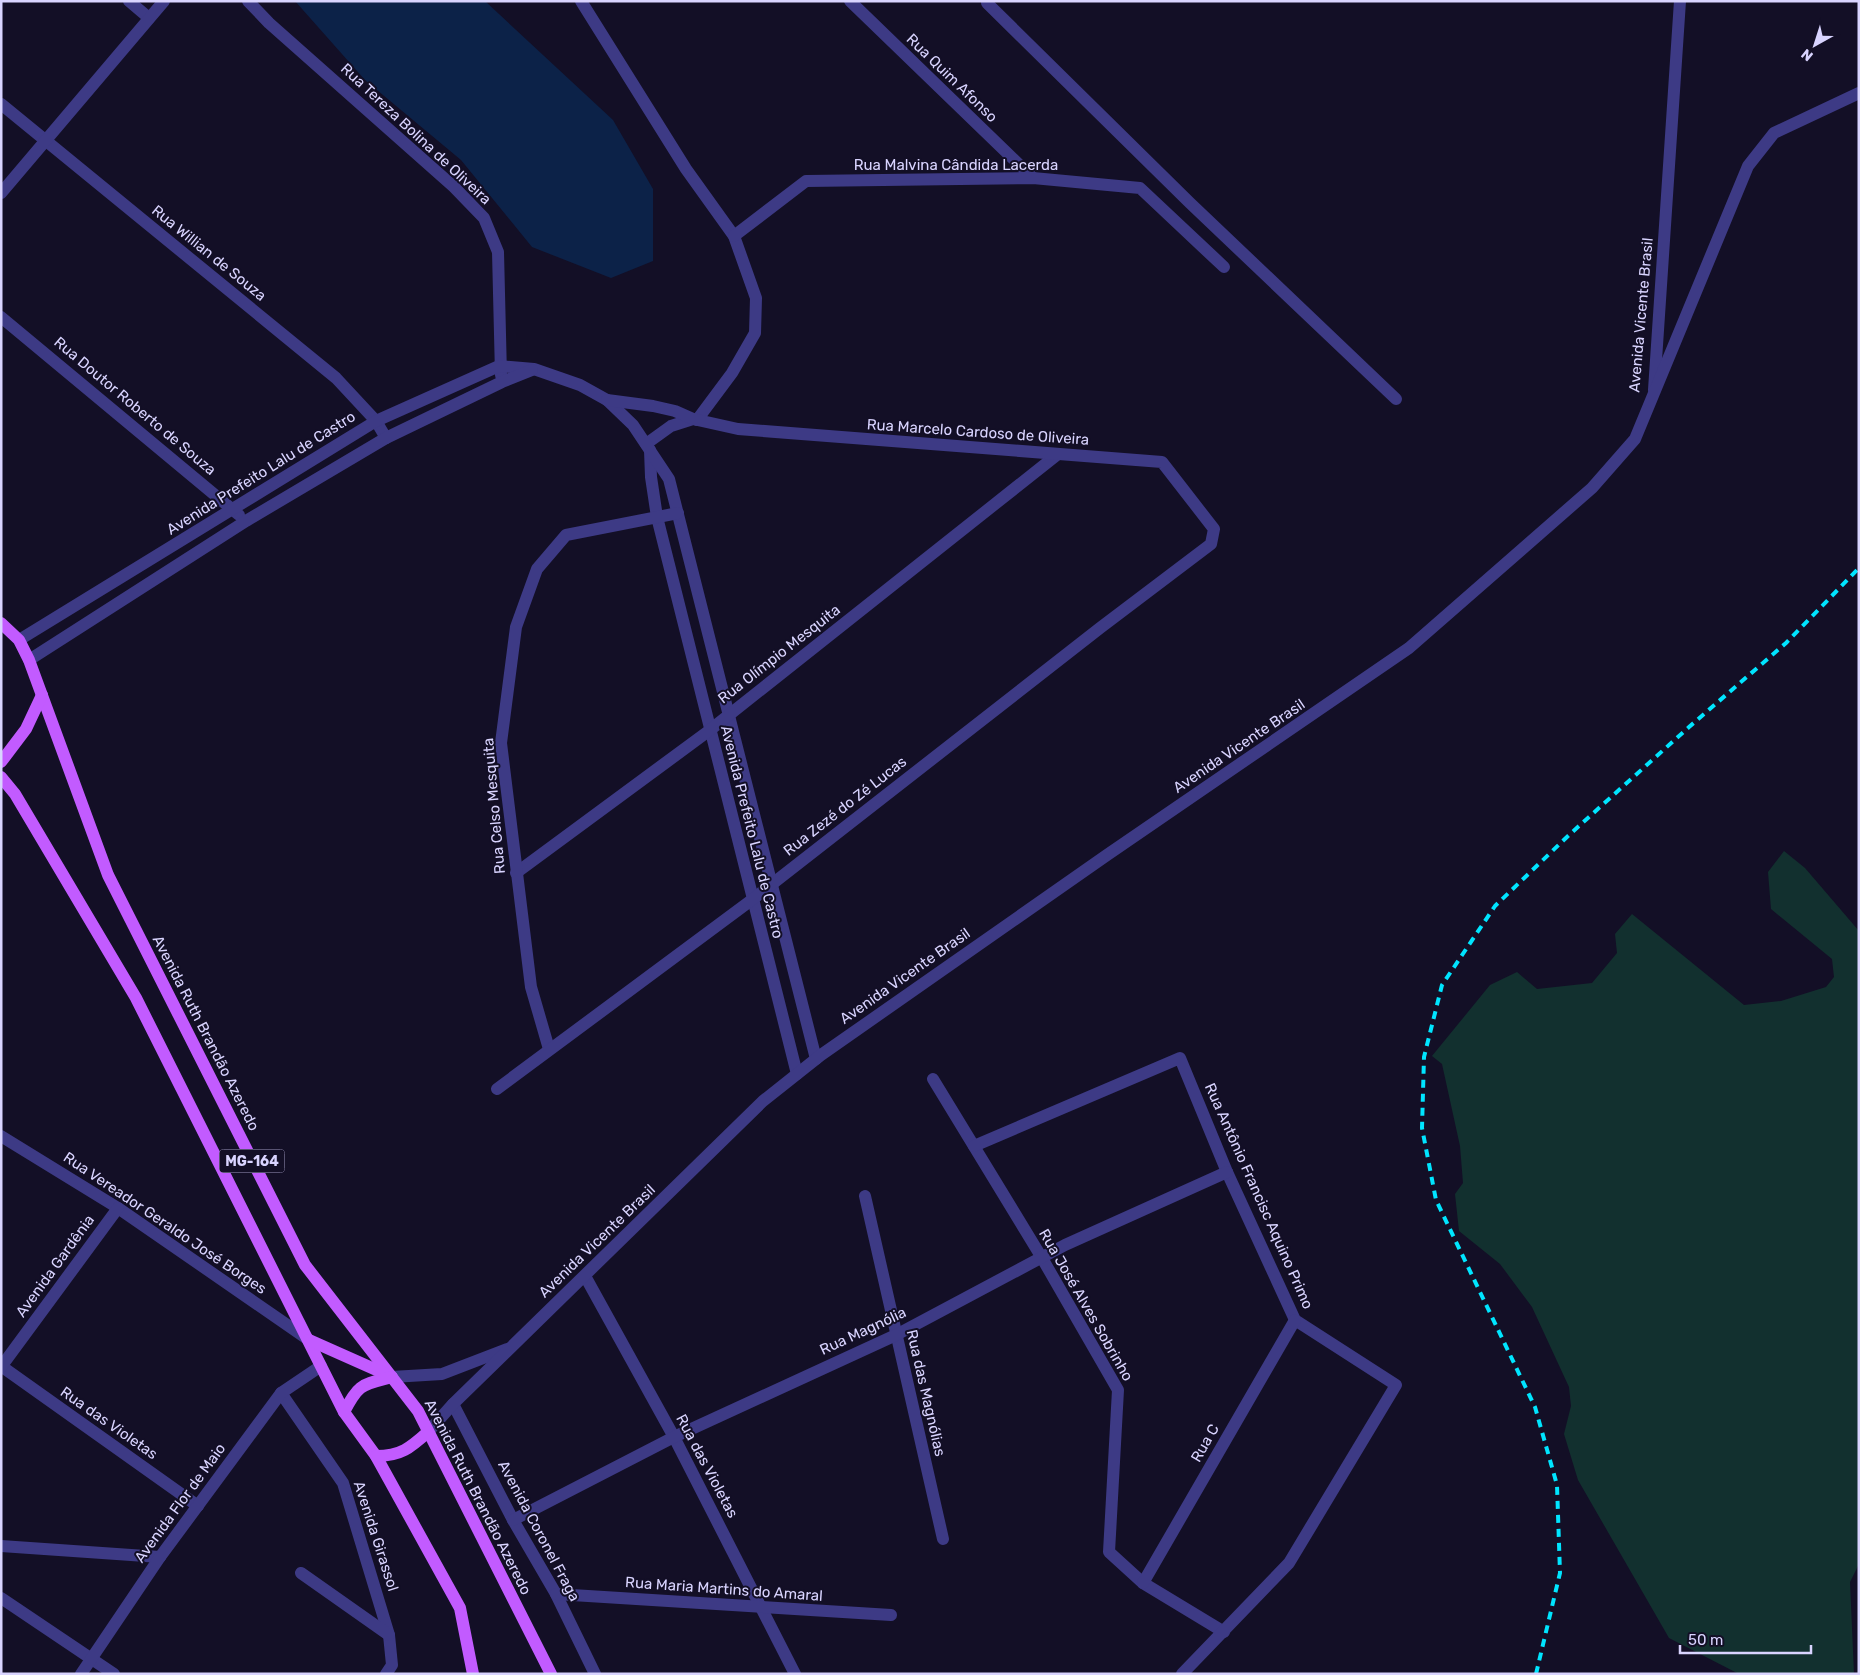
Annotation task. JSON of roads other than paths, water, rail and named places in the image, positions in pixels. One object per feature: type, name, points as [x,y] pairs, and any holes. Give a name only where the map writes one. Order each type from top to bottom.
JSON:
[{"type":"main road","name":"Avenida Ruth Brandão Azeredo","points":[[1,623],[18,640],[29,660],[108,875],[305,1264],[418,1411],[551,1674]]},
{"type":"main road","points":[[1,762],[26,729],[42,695]]},
{"type":"main road","name":"MG-164","points":[[1,777],[15,794],[136,998],[344,1412],[376,1456],[460,1608],[473,1674]]},
{"type":"main road","points":[[309,1340],[392,1377]]},
{"type":"main road","points":[[344,1412],[362,1385],[392,1377]]},
{"type":"main road","points":[[376,1456],[389,1456],[408,1450],[428,1432]]},
{"type":"street","points":[[129,1],[149,18]]},
{"type":"street","points":[[1,193],[164,1]]},
{"type":"street","name":"Rua Tereza Bolina de Oliveira","points":[[248,1],[269,23],[454,187],[484,218],[498,252],[499,366],[502,382]]},
{"type":"street","points":[[581,1],[686,169],[734,236],[756,298],[755,333],[732,373],[695,420],[670,426],[648,447]]},
{"type":"street","name":"Rua Quim Afonso","points":[[850,1],[1033,178]]},
{"type":"street","name":"Avenida Vicente Brasil","points":[[428,1432],[453,1404],[763,1102],[796,1074],[1107,855],[1409,648],[1592,488],[1635,439],[1654,390],[1680,1]]},
{"type":"street","points":[[987,4],[1157,172],[1396,399]]},
{"type":"street","points":[[1654,390],[1748,166],[1774,133],[1859,93]]},
{"type":"street","name":"Rua Willian de Souza","points":[[1,104],[336,378],[376,422],[386,438]]},
{"type":"street","points":[[1157,172],[1140,188],[1224,267]]},
{"type":"street","name":"Rua Malvina Cândida Lacerda","points":[[734,236],[806,181],[1033,178],[1140,188]]},
{"type":"street","name":"Rua Doutor Roberto de Souza","points":[[1,317],[234,509],[246,521]]},
{"type":"street","name":"Avenida Prefeito Lalu de Castro","points":[[18,640],[376,422],[499,366],[534,369],[580,385],[607,400],[633,424],[669,479],[816,1059]]},
{"type":"street","points":[[29,660],[246,521],[386,438],[502,382],[534,369]]},
{"type":"street","points":[[607,400],[675,411],[695,420]]},
{"type":"street","name":"Rua Marcelo Cardoso de Oliveira","points":[[695,420],[738,429],[791,434],[1162,462],[1214,529],[1211,544]]},
{"type":"street","name":"Avenida Prefeito Lalu de Castro","points":[[648,447],[657,517],[796,1074]]},
{"type":"street","name":"Rua Olímpio Mesquita","points":[[516,873],[710,730],[1058,454]]},
{"type":"street","name":"Rua Celso Mesquita","points":[[549,1049],[531,987],[501,743],[516,628],[538,569],[566,535],[678,513]]},
{"type":"street","name":"Rua Zezé do Zé Lucas","points":[[497,1089],[772,884],[1100,628],[1211,544]]},
{"type":"street","name":"Rua Antônio Francisc Aquino Primo","points":[[974,1146],[1180,1058],[1227,1172],[1295,1320],[1396,1385],[1289,1563],[1182,1674]]},
{"type":"street","name":"Rua José Alves Sobrinho","points":[[933,1079],[1042,1258],[1118,1390],[1109,1552],[1143,1583],[1224,1632]]},
{"type":"street","name":"Rua Vereador Geraldo José Borges","points":[[1,1136],[118,1208],[309,1340]]},
{"type":"street","name":"Rua Magnólia","points":[[513,1520],[674,1438],[896,1335],[1065,1245],[1227,1172]]},
{"type":"street","name":"Rua das Magnólias","points":[[865,1196],[943,1539]]},
{"type":"street","name":"Avenida Gardênia","points":[[1,1366],[118,1208]]},
{"type":"street","name":"Rua das Violetas","points":[[585,1276],[674,1438],[796,1674]]},
{"type":"street","name":"Rua C","points":[[1143,1583],[1295,1320]]},
{"type":"street","name":"Avenida Vicente Brasil","points":[[392,1377],[442,1374],[511,1348]]},
{"type":"street","name":"Rua das Violetas","points":[[1,1366],[198,1506]]},
{"type":"street","name":"Avenida Flor de Maio","points":[[81,1674],[160,1557],[281,1393],[321,1366]]},
{"type":"street","name":"Avenida Girassol","points":[[281,1393],[344,1483],[390,1635],[392,1665],[386,1674]]},
{"type":"street","name":"Avenida Coronel Fraga","points":[[453,1404],[513,1520],[556,1594],[595,1674]]},
{"type":"street","points":[[1,1546],[160,1557]]},
{"type":"street","points":[[301,1573],[390,1635]]},
{"type":"street","name":"Rua Maria Martins do Amaral","points":[[556,1594],[891,1616]]},
{"type":"street","points":[[1,1598],[114,1674]]},
{"type":"water","points":[[295,1],[485,1],[613,120],[653,189],[653,261],[611,278],[532,247],[461,160],[365,80]]},
{"type":"railway","points":[[1536,1674],[1560,1573],[1557,1485],[1535,1407],[1436,1200],[1422,1128],[1424,1057],[1442,985],[1495,906],[1569,835],[1786,643],[1859,568]]}]
